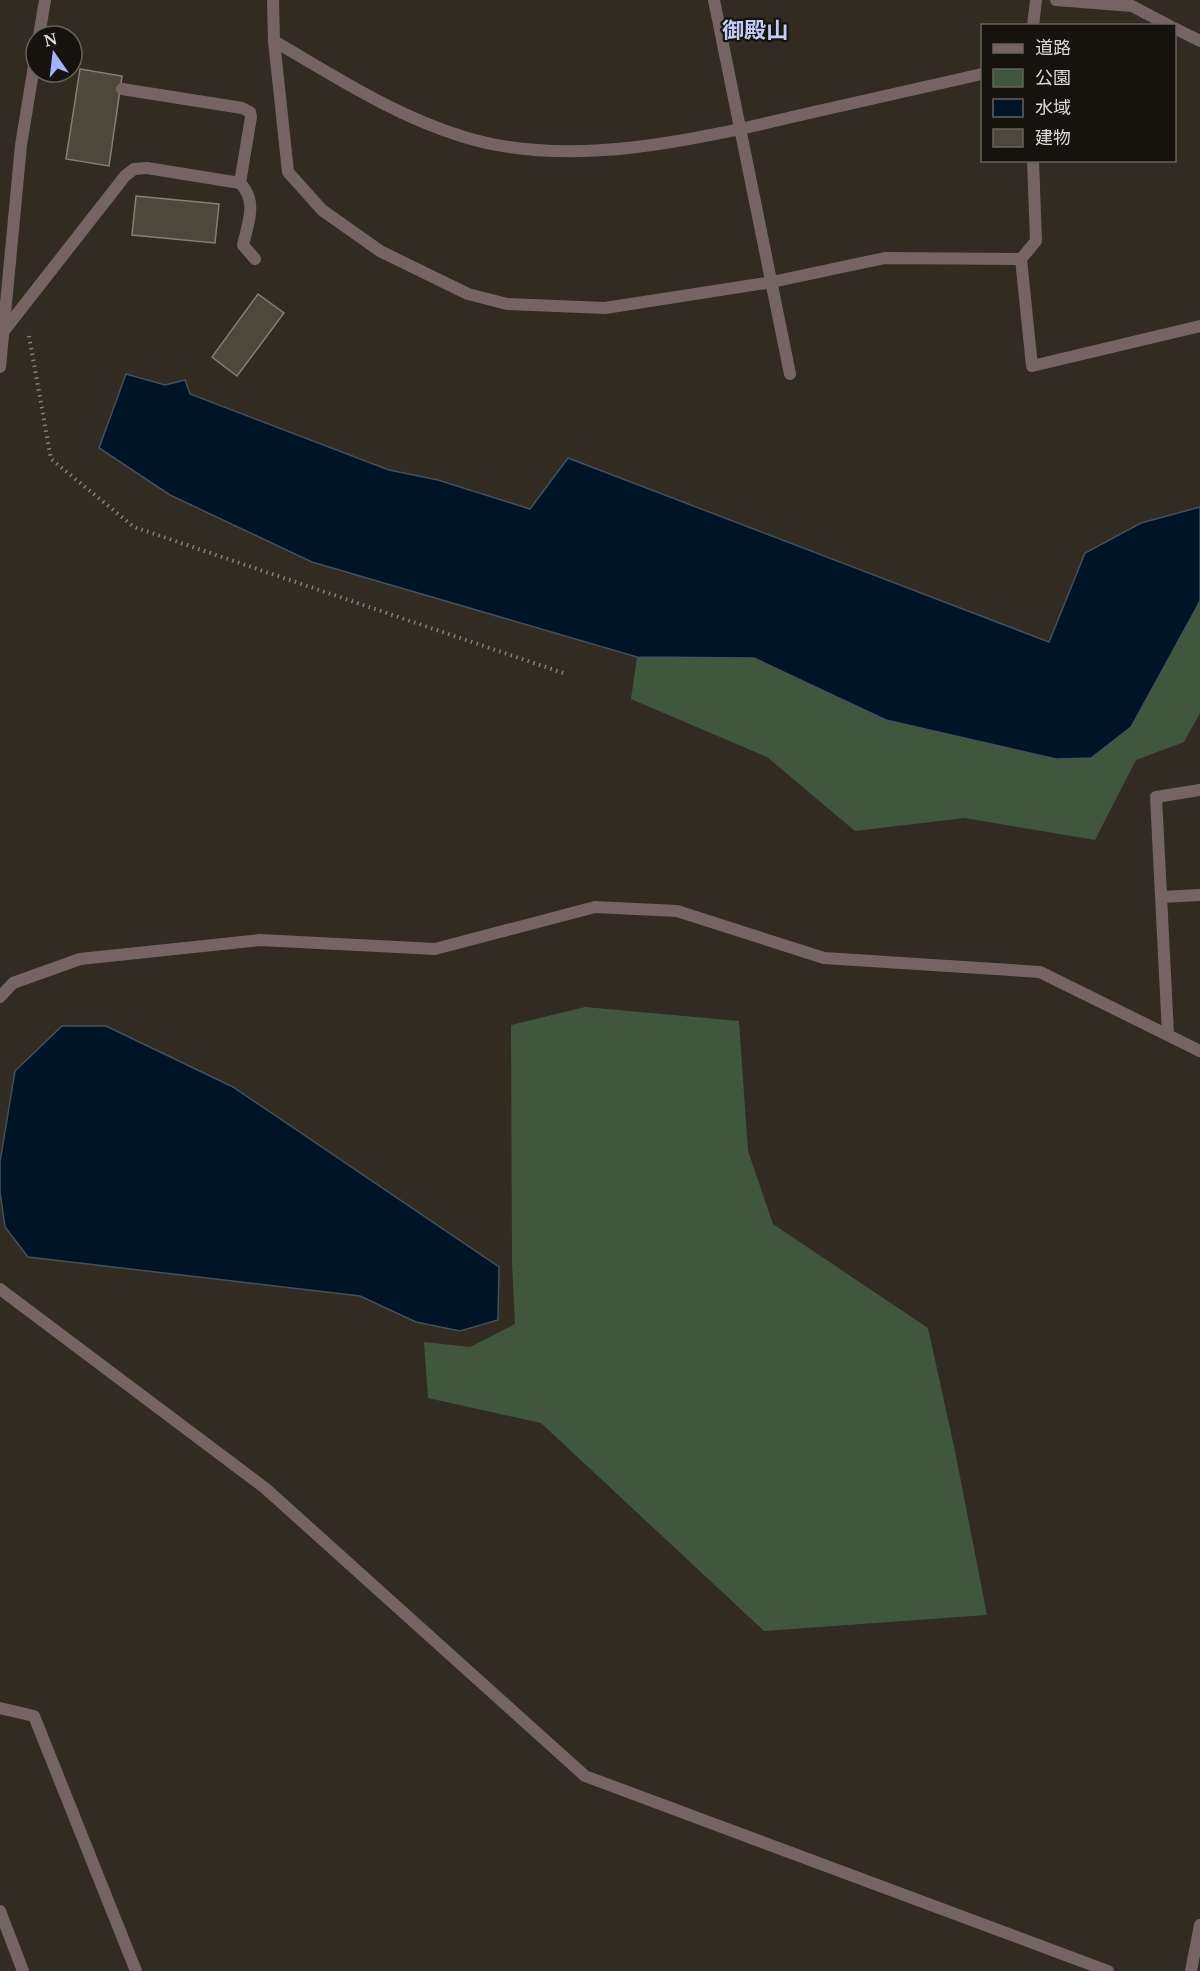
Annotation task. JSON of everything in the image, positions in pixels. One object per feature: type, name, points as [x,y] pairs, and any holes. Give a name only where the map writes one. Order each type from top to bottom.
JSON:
[{"type":"street","points":[[41,24],[45,0]]},
{"type":"street","points":[[273,0],[274,41],[288,172],[321,210],[380,251],[468,294],[507,304],[605,308],[772,282],[885,258],[1021,259]]},
{"type":"street","points":[[714,0],[790,374]]},
{"type":"street","points":[[1033,24],[1036,0]]},
{"type":"street","points":[[1056,0],[1132,6],[1166,24]]},
{"type":"street","points":[[1176,29],[1200,41]]},
{"type":"street","points":[[274,41],[402,115],[466,138],[540,151],[619,149],[740,129],[981,74]]},
{"type":"street","points":[[0,367],[21,145],[31,84]]},
{"type":"street","points":[[122,89],[242,108],[250,112],[240,183]]},
{"type":"street","points":[[1033,162],[1036,241],[1021,259],[1032,366],[1200,326]]},
{"type":"street","points":[[3,332],[125,176],[134,169],[147,168],[240,183],[248,191],[252,203],[243,245],[255,259]]},
{"type":"street","points":[[1168,1034],[1156,797],[1200,790]]},
{"type":"street","points":[[1161,897],[1200,895]]},
{"type":"street","points":[[0,997],[14,983],[80,959],[260,940],[435,949],[595,907],[677,910],[824,958],[1040,972],[1200,1051]]},
{"type":"street","points":[[0,1289],[265,1488],[585,1776],[1108,1971]]},
{"type":"street","points":[[0,1708],[34,1716],[136,1971]]},
{"type":"street","points":[[0,1911],[23,1971]]},
{"type":"street","points":[[1191,1971],[1200,1925]]},
{"type":"path","points":[[22,308],[36,368],[51,459],[134,526],[566,675]]},
{"type":"green space","points":[[1200,600],[1200,713],[1184,742],[1136,760],[1095,840],[964,818],[855,831],[767,757],[631,699],[637,657],[754,658],[886,720],[1131,727]]},
{"type":"green space","points":[[585,1007],[739,1021],[748,1151],[773,1224],[928,1328],[987,1615],[764,1631],[541,1423],[428,1398],[424,1342],[470,1347],[515,1324],[512,1263],[511,1025]]},
{"type":"water","points":[[126,374],[165,385],[185,380],[190,394],[389,470],[438,480],[530,509],[568,458],[1049,642],[1085,553],[1141,523],[1200,507],[1200,601],[1131,727],[1091,758],[1056,759],[886,720],[754,658],[637,657],[312,562],[170,495],[99,448]]},
{"type":"water","points":[[62,1026],[106,1026],[233,1087],[499,1267],[498,1320],[460,1331],[416,1322],[360,1296],[28,1257],[5,1227],[0,1192],[0,1162],[15,1071]]},
{"type":"building","points":[[84,70],[122,76],[109,166],[66,159],[78,84],[84,84]]},
{"type":"building","points":[[136,196],[219,204],[215,243],[132,235]]},
{"type":"building","points":[[258,294],[284,313],[237,376],[212,357]]},
{"type":"district","name":"御殿山","points":[[755,29]]}]
